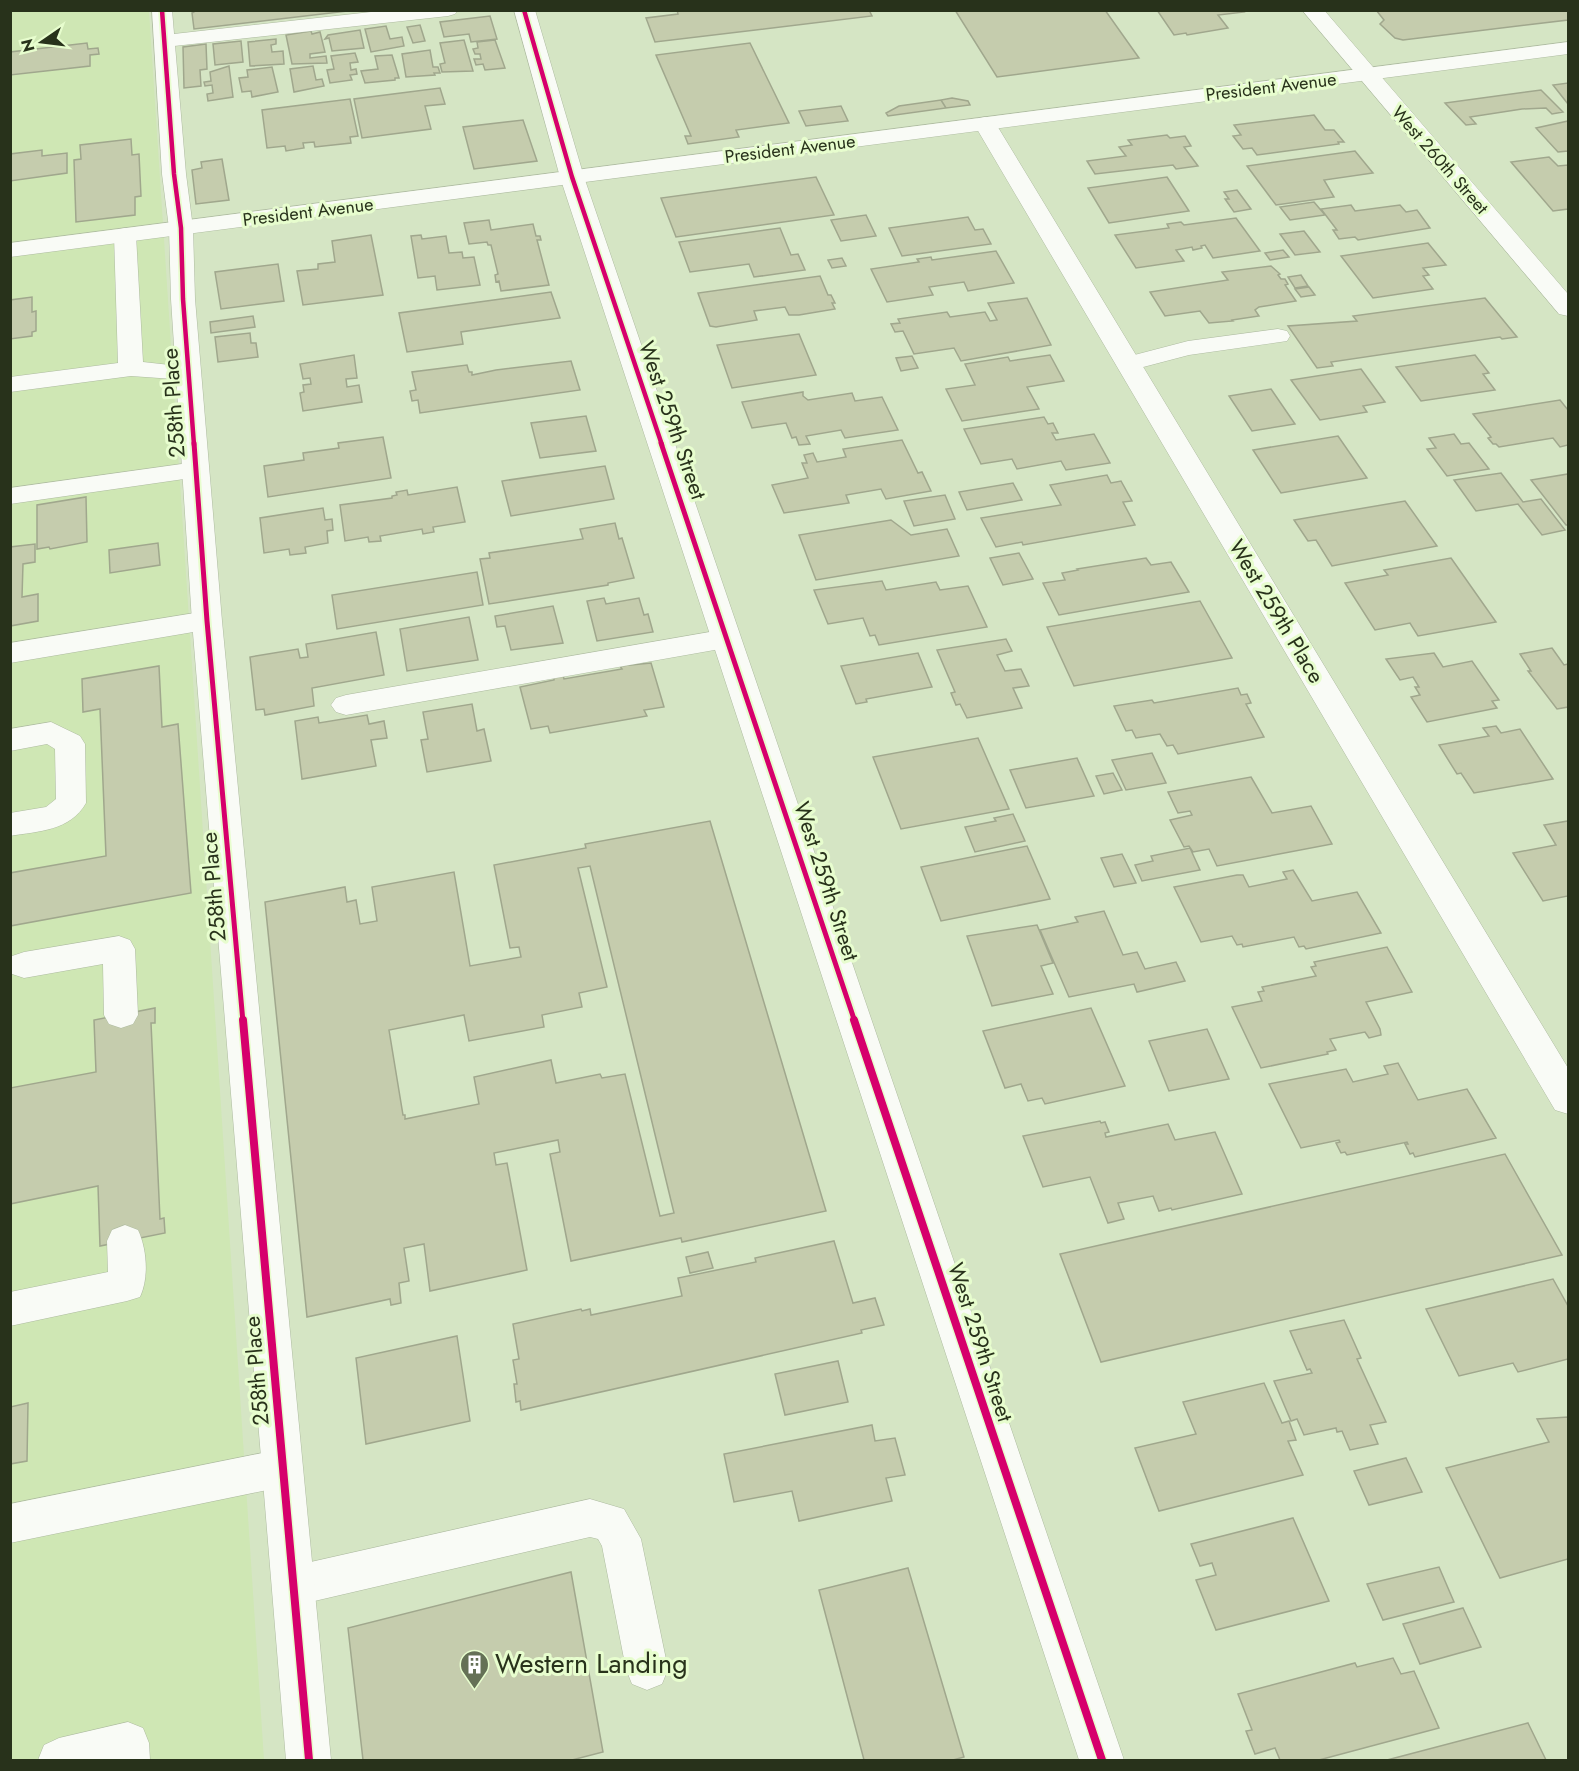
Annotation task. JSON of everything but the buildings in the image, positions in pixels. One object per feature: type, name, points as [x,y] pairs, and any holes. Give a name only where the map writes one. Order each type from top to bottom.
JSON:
[{"type":"street","name":"West 259th Street","points":[[524,10],[572,177],[1102,1761]]},
{"type":"street","name":"West 260th Street","points":[[1312,10],[1569,309]]},
{"type":"street","name":"258th Place","points":[[163,26],[174,174],[181,228],[188,373],[207,621],[309,1761]]},
{"type":"street","name":"President Avenue","points":[[10,250],[1569,48]]},
{"type":"street","name":"West 259th Place","points":[[985,124],[1569,1099]]},
{"type":"lane","points":[[163,26],[448,10]]},
{"type":"lane","points":[[125,235],[131,369]]},
{"type":"lane","points":[[1128,364],[1188,348],[1278,336]]},
{"type":"lane","points":[[10,385],[131,369],[188,373]]},
{"type":"lane","points":[[10,496],[196,470]]},
{"type":"lane","points":[[10,653],[207,621]]},
{"type":"lane","points":[[346,705],[727,639]]},
{"type":"lane","points":[[10,740],[51,733],[70,744],[71,802],[55,817],[10,825]]},
{"type":"lane","points":[[24,965],[119,950],[121,1015]]},
{"type":"lane","points":[[10,1309],[127,1285],[125,1241]]},
{"type":"lane","points":[[10,1524],[282,1468]]},
{"type":"lane","points":[[293,1586],[590,1518],[610,1523],[621,1539],[647,1668]]},
{"type":"lane","points":[[59,1761],[128,1743],[129,1761]]},
{"type":"shaded area","points":[[11,11],[149,11],[264,1760],[11,1760]]},
{"type":"cycle path","points":[[162,10],[174,174],[181,228],[183,299],[207,621],[309,1760]]},
{"type":"cycle path","points":[[524,10],[572,177],[1102,1760]]},
{"type":"place","name":"Western Landing","points":[[474,1690]]}]
